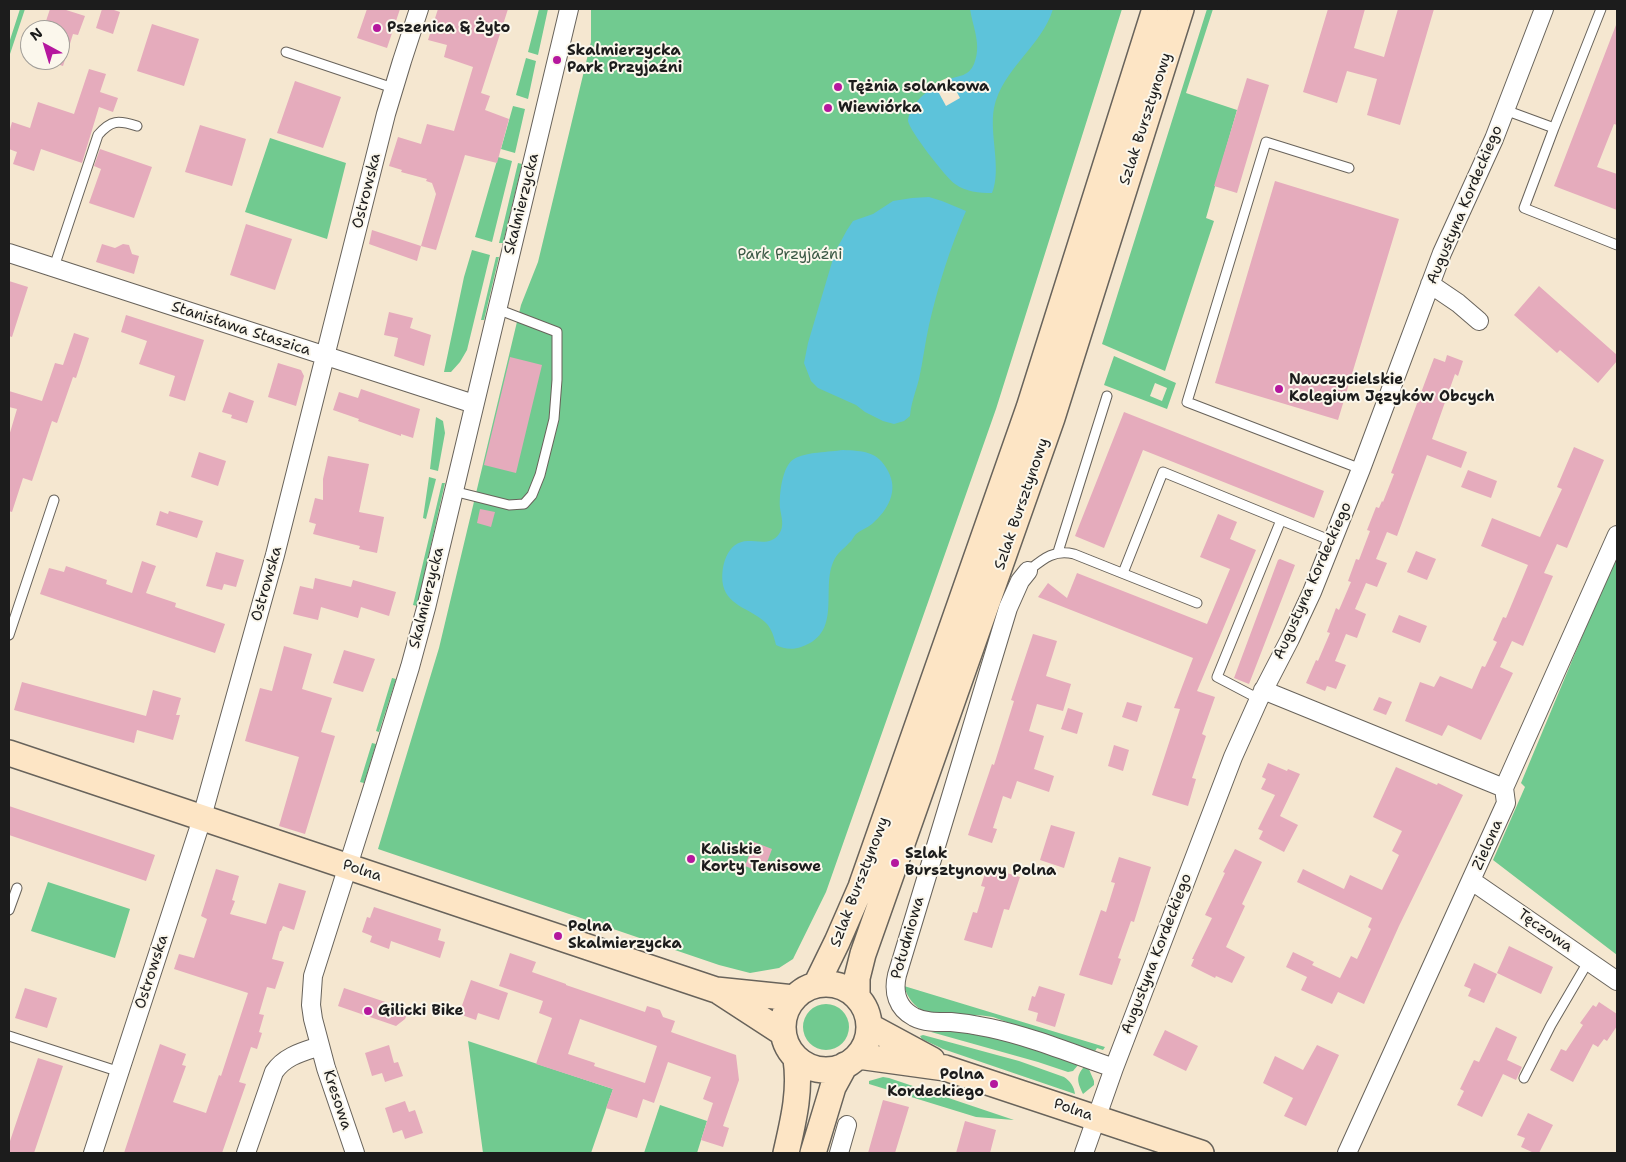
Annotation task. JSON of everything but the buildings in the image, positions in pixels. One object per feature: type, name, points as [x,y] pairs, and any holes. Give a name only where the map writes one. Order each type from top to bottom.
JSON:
[{"type":"main road","name":"Szlak Bursztynowy","points":[[816,985],[861,887],[1015,448],[1155,9]]},
{"type":"main road","name":"Szlak Bursztynowy","points":[[857,997],[857,978],[863,954],[1052,418],[1181,9]]},
{"type":"main road","name":"Polna","points":[[9,753],[716,990],[794,998]]},
{"type":"main road","points":[[813,1153],[834,1087],[866,1042],[869,1026],[863,1005],[848,990],[827,984],[816,985],[803,990],[786,1009],[783,1021],[783,1033],[790,1051],[796,1059],[807,1066],[820,1070],[833,1070],[852,1060]]},
{"type":"main road","name":"Polna","points":[[716,990],[783,1033]]},
{"type":"main road","name":"Polna","points":[[869,1026],[945,1068],[1201,1153]]},
{"type":"main road","points":[[786,1153],[798,1093],[799,1082],[796,1059]]},
{"type":"main road","name":"Polna","points":[[852,1060],[945,1068]]},
{"type":"street","name":"Ostrowska","points":[[94,1153],[201,818],[275,555],[393,88],[420,9]]},
{"type":"street","name":"Skalmierzycka","points":[[320,1046],[311,1005],[312,983],[410,667],[569,9]]},
{"type":"street","name":"Augustyna Kordeckiego","points":[[1084,1153],[1114,1068],[1233,756],[1300,618],[1361,469],[1442,254],[1491,146],[1544,9]]},
{"type":"street","name":"Stanisława Staszica","points":[[9,253],[474,404]]},
{"type":"street","points":[[1430,284],[1458,303],[1479,321]]},
{"type":"street","name":"Zielona","points":[[1347,1153],[1472,881],[1506,803],[1504,788],[1617,535]]},
{"type":"street","name":"Południowa","points":[[1028,571],[1014,593],[994,651],[894,985],[895,994],[899,1004],[905,1011],[925,1021],[964,1023],[991,1028],[1114,1068]]},
{"type":"street","points":[[1261,695],[1504,788]]},
{"type":"street","name":"Tęczowa","points":[[1472,881],[1617,982]]},
{"type":"street","points":[[246,1153],[274,1072],[290,1057],[320,1046]]},
{"type":"street","name":"Kresowa","points":[[320,1046],[355,1153]]},
{"type":"street","points":[[839,1153],[847,1125]]},
{"type":"lane","points":[[1601,9],[1524,208],[1617,245]]},
{"type":"lane","points":[[286,52],[393,88]]},
{"type":"lane","points":[[1505,110],[1554,128]]},
{"type":"lane","points":[[54,267],[98,136],[105,127],[113,122],[124,122],[137,126]]},
{"type":"lane","points":[[1349,168],[1266,142],[1187,402],[1361,469]]},
{"type":"lane","points":[[453,491],[509,505],[524,504],[532,494],[540,475],[552,428],[557,380],[557,332],[497,309]]},
{"type":"lane","points":[[1058,552],[1107,396]]},
{"type":"lane","points":[[1123,573],[1163,472],[1332,541]]},
{"type":"lane","points":[[9,635],[54,500]]},
{"type":"lane","points":[[1261,695],[1217,677],[1281,520]]},
{"type":"lane","points":[[1028,571],[1049,555],[1058,552],[1074,554],[1197,603]]},
{"type":"lane","points":[[9,910],[17,888]]},
{"type":"lane","points":[[1524,1078],[1551,1025],[1588,962]]},
{"type":"lane","points":[[9,1036],[120,1072]]},
{"type":"green space","points":[[20,9],[25,9],[9,57],[9,43]]},
{"type":"green space","points":[[539,9],[548,9],[538,55],[528,52]]},
{"type":"green space","name":"Park Przyjaźni","points":[[591,9],[1122,9],[996,409],[826,892],[793,959],[779,968],[750,973],[719,965],[378,849],[439,648],[521,305],[538,262],[591,42]]},
{"type":"green space","points":[[1207,9],[1213,9],[1186,93],[1237,110],[1206,218],[1214,221],[1165,371],[1102,344]]},
{"type":"green space","points":[[526,58],[536,61],[528,99],[516,95]]},
{"type":"green space","points":[[513,106],[525,109],[515,153],[501,149]]},
{"type":"green space","points":[[270,138],[346,163],[327,239],[245,212]]},
{"type":"green space","points":[[498,157],[512,161],[492,242],[475,237]]},
{"type":"green space","points":[[518,163],[522,164],[503,243],[499,243]]},
{"type":"green space","points":[[472,250],[490,255],[467,350],[451,372],[444,372],[464,277]]},
{"type":"green space","points":[[496,257],[499,257],[484,320],[481,320]]},
{"type":"green space","points":[[1114,356],[1176,383],[1167,409],[1104,385]],"holes":[[[1155,383],[1167,388],[1162,401],[1150,396]]]},
{"type":"green space","points":[[436,417],[443,421],[445,433],[438,471],[430,469]]},
{"type":"green space","points":[[429,477],[436,479],[426,519],[423,518]]},
{"type":"green space","points":[[442,483],[445,483],[417,606],[413,605]]},
{"type":"green space","points":[[1617,553],[1617,955],[1493,860],[1525,787],[1521,783]]},
{"type":"green space","points":[[392,678],[396,679],[379,732],[376,731]]},
{"type":"green space","points":[[372,743],[376,744],[364,783],[360,782]]},
{"type":"green space","points":[[48,882],[130,909],[115,958],[31,931]]},
{"type":"green space","points":[[904,986],[1105,1047],[1103,1050],[1097,1048],[1095,1051],[1059,1041],[993,1017],[929,1013],[919,1008],[910,999]]},
{"type":"green space","points":[[826,1004],[839,1008],[845,1014],[849,1027],[845,1040],[839,1046],[826,1050],[813,1046],[807,1040],[803,1027],[807,1014],[813,1008]]},
{"type":"green space","points":[[931,1032],[970,1032],[1006,1041],[1079,1064],[1073,1071],[1068,1072]]},
{"type":"green space","points":[[923,1035],[1019,1061],[1064,1077],[1071,1084],[1075,1094],[943,1049],[922,1039],[920,1036]]},
{"type":"green space","points":[[468,1041],[613,1089],[591,1153],[483,1153]]},
{"type":"green space","points":[[1084,1067],[1088,1067],[1094,1085],[1083,1094],[1078,1077]]},
{"type":"green space","points":[[883,1077],[1014,1120],[976,1117],[869,1084],[869,1081]]},
{"type":"green space","points":[[660,1105],[707,1121],[697,1153],[644,1153]]},
{"type":"water","points":[[970,9],[1053,9],[1040,35],[1013,69],[998,94],[993,118],[996,173],[992,193],[973,192],[964,189],[950,180],[928,154],[914,134],[908,121],[912,108],[932,88],[944,81],[967,73],[972,68],[976,57],[977,43]]},
{"type":"water","points":[[929,197],[966,211],[936,296],[910,416],[904,421],[894,424],[883,421],[856,405],[818,388],[811,381],[804,363],[808,343],[835,252],[853,221],[873,214],[893,201]]},
{"type":"water","points":[[843,450],[869,453],[880,459],[891,478],[892,493],[890,500],[878,519],[856,534],[838,554],[832,565],[829,578],[829,605],[823,630],[815,640],[801,647],[791,649],[782,647],[776,645],[773,634],[767,624],[735,603],[726,592],[722,578],[726,556],[735,545],[741,542],[769,541],[779,534],[782,524],[780,496],[784,474],[794,459],[804,455]]},
{"type":"pier","points":[[949,77],[960,98],[946,106],[934,84]]},
{"type":"place","name":"Pszenica & Żyto","points":[[377,28]]},
{"type":"place","name":"Skalmierzycka Park Przyjaźni","points":[[557,60]]},
{"type":"place","name":"Tężnia solankowa","points":[[838,87]]},
{"type":"place","name":"Wiewiórka","points":[[828,108]]},
{"type":"place","name":"Nauczycielskie Kolegium Języków Obcych","points":[[1279,389]]},
{"type":"place","name":"Kaliskie Korty Tenisowe","points":[[691,859]]},
{"type":"place","name":"Szlak Bursztynowy Polna","points":[[895,863]]},
{"type":"place","name":"Polna Skalmierzycka","points":[[558,936]]},
{"type":"place","name":"Gilicki Bike","points":[[368,1011]]},
{"type":"place","name":"Polna Kordeckiego","points":[[994,1084]]}]
